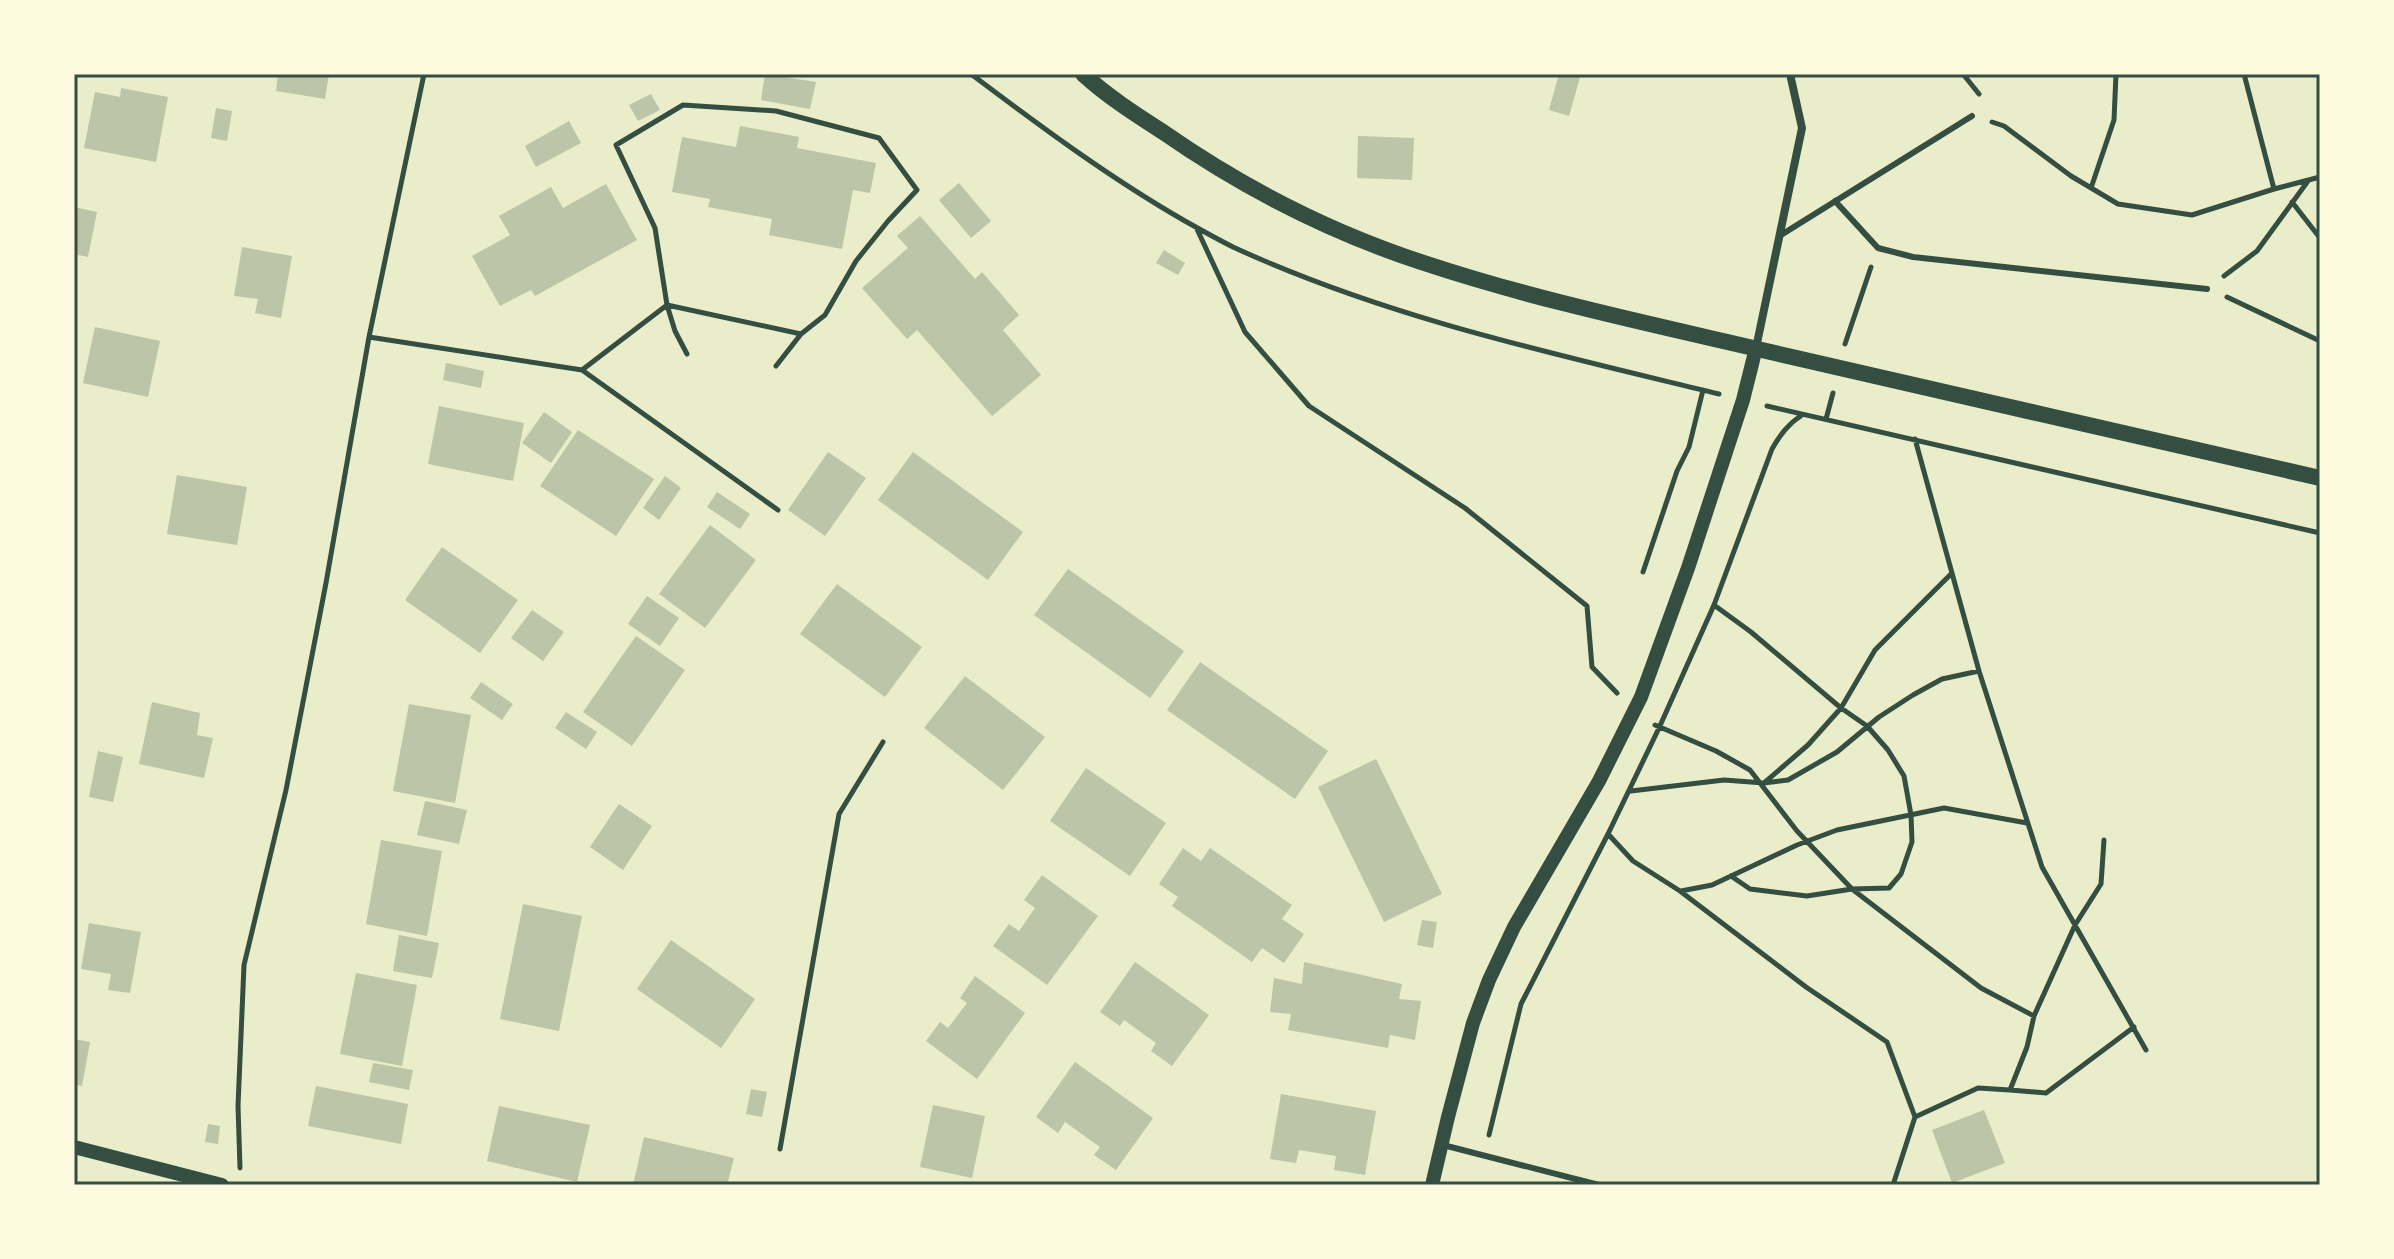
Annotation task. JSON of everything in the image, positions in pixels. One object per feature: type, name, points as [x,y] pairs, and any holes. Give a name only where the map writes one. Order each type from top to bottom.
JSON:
[{"type":"main road","points":[[1083,74],[1099,89],[1201,159],[1280,203],[1419,262],[1756,348],[2320,478]]},
{"type":"street","points":[[1432,1185],[1473,1023],[1489,980],[1514,927],[1599,781],[1634,712],[1668,626],[1743,400],[1802,128],[1790,74]]},
{"type":"street","points":[[74,1147],[222,1185]]},
{"type":"lane","points":[[1781,235],[1972,116]]},
{"type":"lane","points":[[1835,201],[1878,248],[1913,257],[2207,289]]},
{"type":"lane","points":[[1443,1145],[1599,1185]]},
{"type":"path","points":[[240,1169],[238,1106],[244,965],[286,790],[329,569],[369,337],[424,74]]},
{"type":"path","points":[[971,74],[1129,188],[1231,246],[1337,291],[1436,321],[1802,415],[2320,533]]},
{"type":"path","points":[[2091,188],[2114,120],[2116,74]]},
{"type":"path","points":[[2244,74],[2274,189]]},
{"type":"path","points":[[687,354],[675,331],[667,305],[655,228],[616,145],[683,105],[776,111],[879,138],[917,190],[856,261],[825,315],[801,334],[776,366]]},
{"type":"path","points":[[1972,116],[2004,126],[2118,204],[2192,215],[2320,177]]},
{"type":"path","points":[[2308,181],[2257,251],[2207,289],[2320,341]]},
{"type":"path","points":[[2292,202],[2320,238]]},
{"type":"path","points":[[1195,226],[1245,332],[1309,406],[1465,508],[1587,606],[1592,667],[1634,712],[1659,728],[1716,751],[1750,770],[1807,842],[1852,889],[1981,988],[2034,1016]]},
{"type":"path","points":[[1847,333],[1878,248]]},
{"type":"path","points":[[582,370],[667,305],[801,334]]},
{"type":"path","points":[[369,337],[582,370],[778,510]]},
{"type":"path","points":[[1643,572],[1677,471],[1689,447],[1703,390]]},
{"type":"path","points":[[1486,1156],[1521,1004],[1659,728],[1714,605],[1772,449],[1780,434],[1802,415]]},
{"type":"path","points":[[1915,439],[1979,671],[2042,867],[2146,1050]]},
{"type":"path","points":[[1762,782],[1808,745],[1841,708],[1875,650],[1952,574]]},
{"type":"path","points":[[1714,605],[1867,726],[1888,750],[1904,776],[1911,815],[1912,842],[1901,874],[1889,888],[1852,889],[1807,896],[1750,889],[1731,876]]},
{"type":"path","points":[[1630,791],[1724,780],[1788,780],[1837,752],[1867,726],[1942,679],[1979,671]]},
{"type":"path","points":[[780,1149],[839,814],[883,742]]},
{"type":"path","points":[[1680,891],[1712,885],[1837,830],[1944,808],[2027,823]]},
{"type":"path","points":[[1608,834],[1633,861],[1680,891],[1806,987],[1887,1042],[1915,1117],[1893,1185]]},
{"type":"path","points":[[2010,1090],[2027,1047],[2034,1016],[2075,925],[2101,884],[2104,840]]},
{"type":"path","points":[[1915,1117],[1978,1088],[2046,1093],[2134,1027]]},
{"type":"building","points":[[278,74],[329,74],[325,99],[276,91]]},
{"type":"building","points":[[765,74],[816,82],[810,109],[761,100]]},
{"type":"building","points":[[1559,74],[1581,74],[1569,116],[1549,110]]},
{"type":"building","points":[[121,88],[168,97],[156,162],[84,148],[95,92],[120,97]]},
{"type":"building","points":[[651,94],[660,110],[638,121],[629,105]]},
{"type":"building","points":[[216,108],[232,111],[227,141],[211,138]]},
{"type":"building","points":[[569,121],[581,143],[536,167],[525,146]]},
{"type":"building","points":[[740,126],[799,137],[797,148],[876,163],[870,193],[853,190],[842,249],[769,235],[772,219],[708,207],[710,199],[672,192],[682,137],[736,147]]},
{"type":"building","points":[[1358,136],[1414,138],[1412,180],[1357,178]]},
{"type":"building","points":[[959,183],[991,221],[971,238],[939,200]]},
{"type":"building","points":[[606,184],[637,240],[535,296],[531,290],[500,306],[472,256],[510,235],[499,216],[551,187],[563,208]]},
{"type":"building","points":[[74,207],[97,212],[88,257],[74,254]]},
{"type":"building","points":[[920,216],[975,279],[982,272],[1019,315],[1003,330],[1041,375],[992,416],[917,330],[907,339],[862,288],[908,248],[897,236]]},
{"type":"building","points":[[242,247],[292,256],[281,318],[255,313],[258,299],[234,296]]},
{"type":"building","points":[[1164,250],[1185,263],[1178,275],[1156,263]]},
{"type":"building","points":[[95,327],[160,341],[148,397],[83,383]]},
{"type":"building","points":[[446,363],[484,371],[481,388],[443,380]]},
{"type":"building","points":[[439,406],[524,423],[513,481],[428,464]]},
{"type":"building","points":[[544,412],[572,432],[551,463],[522,443]]},
{"type":"building","points":[[578,430],[654,479],[616,536],[540,486]]},
{"type":"building","points":[[828,452],[866,478],[825,536],[788,510]]},
{"type":"building","points":[[913,452],[1023,532],[988,580],[878,500]]},
{"type":"building","points":[[177,475],[247,487],[237,545],[167,534]]},
{"type":"building","points":[[665,476],[681,488],[659,520],[643,508]]},
{"type":"building","points":[[717,492],[750,514],[740,529],[707,507]]},
{"type":"building","points":[[710,525],[756,560],[705,628],[659,594]]},
{"type":"building","points":[[442,547],[518,600],[480,653],[405,600]]},
{"type":"building","points":[[1068,569],[1184,651],[1150,698],[1034,615]]},
{"type":"building","points":[[837,584],[922,647],[885,697],[800,634]]},
{"type":"building","points":[[647,596],[679,618],[660,646],[628,624]]},
{"type":"building","points":[[532,610],[564,632],[543,661],[511,638]]},
{"type":"building","points":[[636,636],[685,670],[632,746],[583,712]]},
{"type":"building","points":[[1200,662],[1328,751],[1295,799],[1167,710]]},
{"type":"building","points":[[965,676],[1045,737],[1003,790],[924,728]]},
{"type":"building","points":[[481,682],[513,704],[502,720],[470,698]]},
{"type":"building","points":[[152,702],[200,713],[197,735],[213,738],[204,778],[139,764]]},
{"type":"building","points":[[409,704],[471,715],[455,803],[393,791]]},
{"type":"building","points":[[566,712],[597,732],[586,749],[555,728]]},
{"type":"building","points":[[98,751],[123,757],[113,802],[89,797]]},
{"type":"building","points":[[1376,759],[1442,894],[1384,922],[1318,787]]},
{"type":"building","points":[[1086,768],[1166,823],[1130,876],[1050,821]]},
{"type":"building","points":[[425,801],[467,810],[459,844],[417,835]]},
{"type":"building","points":[[619,804],[652,826],[623,870],[590,847]]},
{"type":"building","points":[[381,840],[442,851],[427,936],[366,924]]},
{"type":"building","points":[[1183,848],[1201,861],[1210,848],[1292,905],[1282,919],[1304,934],[1284,963],[1262,948],[1252,962],[1172,906],[1178,897],[1159,884]]},
{"type":"building","points":[[1042,875],[1098,916],[1047,985],[993,946],[1009,924],[1019,931],[1035,908],[1024,900]]},
{"type":"building","points":[[523,904],[582,916],[559,1031],[500,1019]]},
{"type":"building","points":[[1422,920],[1437,922],[1433,948],[1417,945]]},
{"type":"building","points":[[89,923],[141,932],[130,993],[108,990],[111,974],[81,969]]},
{"type":"building","points":[[399,935],[439,943],[432,978],[393,971]]},
{"type":"building","points":[[671,940],[755,999],[721,1048],[637,989]]},
{"type":"building","points":[[1135,962],[1209,1015],[1172,1066],[1151,1051],[1156,1043],[1124,1020],[1120,1026],[1100,1012]]},
{"type":"building","points":[[1304,962],[1402,984],[1399,999],[1421,1001],[1415,1040],[1390,1035],[1388,1048],[1288,1030],[1291,1014],[1270,1012],[1274,978],[1302,984]]},
{"type":"building","points":[[356,973],[417,985],[402,1066],[340,1054]]},
{"type":"building","points":[[975,976],[1025,1013],[977,1079],[926,1041],[940,1022],[948,1028],[967,1003],[960,998]]},
{"type":"building","points":[[74,1039],[90,1042],[82,1086],[74,1084]]},
{"type":"building","points":[[1075,1062],[1153,1118],[1116,1170],[1094,1155],[1100,1147],[1065,1122],[1058,1133],[1036,1117]]},
{"type":"building","points":[[373,1063],[413,1070],[409,1090],[369,1082]]},
{"type":"building","points":[[316,1086],[408,1104],[401,1144],[308,1126]]},
{"type":"building","points":[[751,1089],[767,1092],[762,1117],[746,1114]]},
{"type":"building","points":[[1281,1094],[1376,1111],[1365,1175],[1334,1170],[1336,1156],[1299,1150],[1296,1163],[1270,1159]]},
{"type":"building","points":[[933,1105],[985,1116],[972,1178],[920,1167]]},
{"type":"building","points":[[499,1106],[590,1125],[577,1182],[487,1161]]},
{"type":"building","points":[[1984,1110],[2005,1163],[1952,1183],[1932,1130]]},
{"type":"building","points":[[208,1124],[220,1126],[218,1144],[205,1142]]},
{"type":"building","points":[[644,1137],[734,1158],[727,1185],[633,1185]]}]
